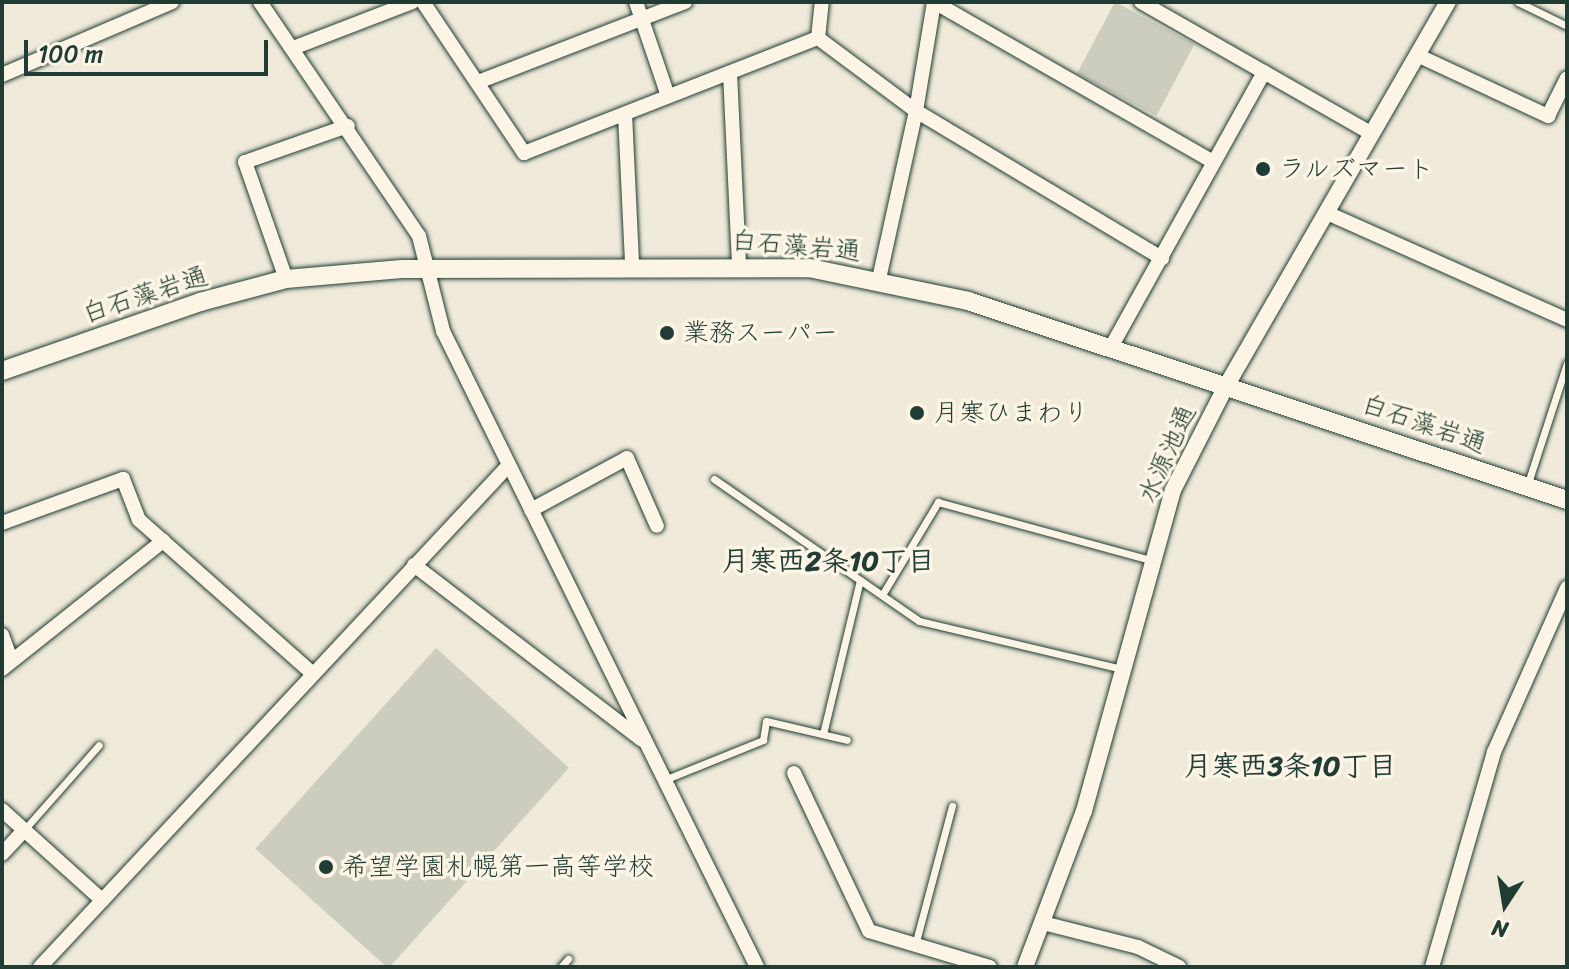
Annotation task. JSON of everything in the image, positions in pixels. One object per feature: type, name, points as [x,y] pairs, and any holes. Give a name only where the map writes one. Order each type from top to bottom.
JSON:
[{"type":"main road","name":"白石藻岩通","points":[[2,371],[200,302],[286,279],[427,269],[632,265],[809,268],[879,279],[968,301],[1567,500]]},
{"type":"street","points":[[2,75],[172,2]]},
{"type":"street","points":[[260,2],[348,126],[419,236],[443,331],[757,967]]},
{"type":"street","points":[[293,48],[383,7],[412,2]]},
{"type":"street","points":[[423,2],[524,153],[818,38]]},
{"type":"street","points":[[636,2],[668,96]]},
{"type":"street","points":[[478,82],[685,2]]},
{"type":"street","points":[[818,38],[822,2]]},
{"type":"street","points":[[879,279],[916,111],[934,2],[1213,162]]},
{"type":"street","points":[[1141,2],[1371,133]]},
{"type":"street","name":"水源池通","points":[[1025,967],[1084,811],[1150,560],[1173,490],[1225,388],[1448,2]]},
{"type":"street","points":[[818,38],[916,111],[1162,258]]},
{"type":"street","points":[[1417,55],[1548,116],[1567,78]]},
{"type":"street","points":[[1110,349],[1264,72]]},
{"type":"street","points":[[730,73],[739,265]]},
{"type":"street","points":[[625,114],[632,265]]},
{"type":"street","points":[[286,279],[245,162],[348,126]]},
{"type":"street","points":[[1327,213],[1567,320]]},
{"type":"street","points":[[531,510],[627,458],[657,526]]},
{"type":"street","points":[[40,967],[508,466]]},
{"type":"street","points":[[2,523],[123,479],[139,520],[312,673]]},
{"type":"street","points":[[6,664],[163,541]]},
{"type":"street","points":[[414,565],[645,742]]},
{"type":"street","points":[[1432,967],[1494,752],[1567,588]]},
{"type":"street","points":[[2,635],[6,664]]},
{"type":"street","points":[[794,773],[869,931],[990,967]]},
{"type":"street","points":[[2,810],[102,900]]},
{"type":"street","points":[[2,854],[24,830]]},
{"type":"street","points":[[1043,923],[1138,947],[1179,967]]},
{"type":"lane","points":[[1518,2],[1567,26]]},
{"type":"lane","points":[[1527,488],[1567,363]]},
{"type":"lane","points":[[714,479],[919,621],[1122,669]]},
{"type":"lane","points":[[882,595],[938,502],[1150,560]]},
{"type":"lane","points":[[823,734],[860,580]]},
{"type":"lane","points":[[664,780],[763,740],[766,721],[847,740]]},
{"type":"lane","points":[[24,830],[99,745]]},
{"type":"lane","points":[[915,945],[952,806]]},
{"type":"lane","points":[[561,967],[568,959]]},
{"type":"shaded area","points":[[1115,2],[1194,44],[1156,116],[1077,74]]},
{"type":"shaded area","points":[[436,648],[569,768],[390,967],[255,849]]},
{"type":"place","name":"ラルズマート","points":[[1263,169]]},
{"type":"place","name":"業務スーパー","points":[[667,333]]},
{"type":"place","name":"月寒ひまわり","points":[[917,413]]},
{"type":"place","name":"希望学園札幌第一高等学校","points":[[326,867]]},
{"type":"district","name":"月寒西2条10丁目","points":[[828,561]]},
{"type":"district","name":"月寒西3条10丁目","points":[[1290,766]]}]
